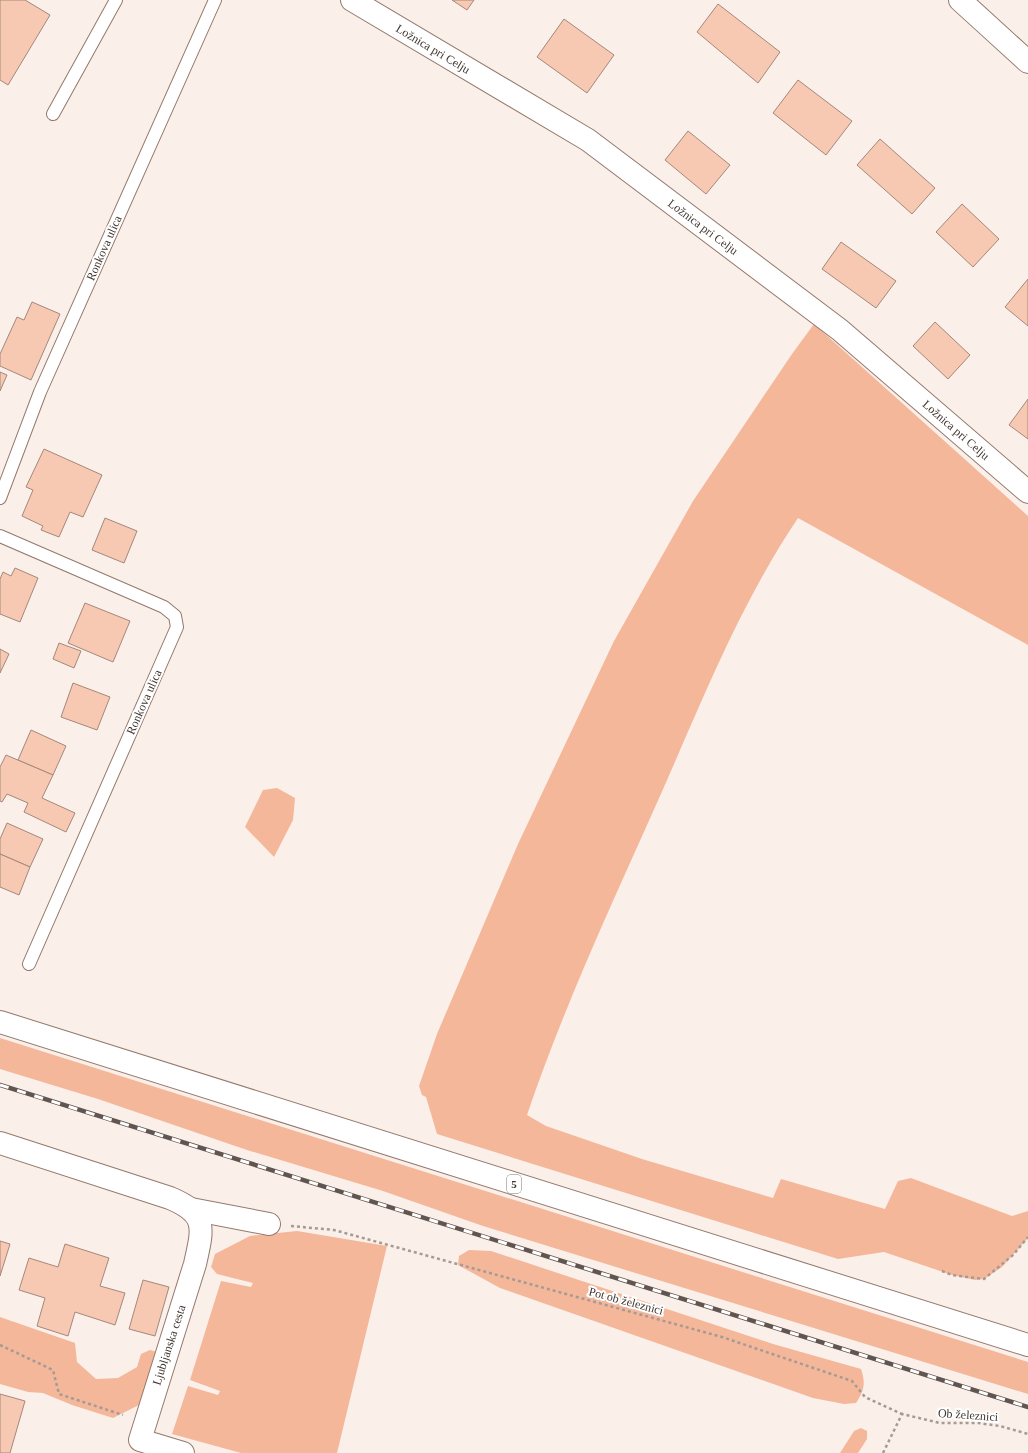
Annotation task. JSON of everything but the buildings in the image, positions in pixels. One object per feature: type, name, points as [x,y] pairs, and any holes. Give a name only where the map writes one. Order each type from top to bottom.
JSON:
[{"type":"street","name":"Ložnica pri Celju","points":[[352,0],[588,140],[840,330],[1028,492]]},
{"type":"street","points":[[960,0],[1028,62]]},
{"type":"street","name":"5","points":[[0,1022],[1028,1345]]},
{"type":"street","points":[[0,1143],[170,1198],[191,1209],[269,1224]]},
{"type":"street","name":"Ljubljanska cesta","points":[[183,1453],[140,1440],[195,1264],[200,1241],[201,1224],[197,1215],[191,1209]]},
{"type":"lane","points":[[53,114],[116,0]]},
{"type":"lane","name":"Ronkova ulica","points":[[0,498],[40,392],[214,0]]},
{"type":"lane","name":"Ronkova ulica","points":[[0,536],[164,607],[175,616],[177,627],[29,964]]},
{"type":"path","name":"Pot ob železnici","points":[[269,1224],[334,1230],[722,1337],[852,1381],[865,1397],[902,1414]]},
{"type":"path","points":[[942,1271],[952,1275],[984,1279],[1013,1254],[1028,1237]]},
{"type":"path","points":[[0,1345],[53,1370],[59,1394],[145,1422]]},
{"type":"path","points":[[883,1453],[902,1414]]},
{"type":"path","name":"Ob železnici","points":[[902,1414],[940,1424],[978,1423],[1000,1426],[1028,1434]]},
{"type":"shaded area","points":[[814,324],[1028,516],[1028,645],[798,518],[759,582],[709,684],[574,990],[527,1115],[546,1126],[642,1159],[773,1198],[781,1179],[885,1209],[898,1181],[911,1178],[1012,1216],[1028,1211],[1028,1238],[1002,1267],[984,1279],[975,1280],[952,1275],[884,1252],[838,1259],[437,1134],[426,1097],[422,1095],[419,1086],[437,1034],[518,844],[614,641],[693,501],[792,354]]},
{"type":"shaded area","points":[[277,788],[295,798],[293,820],[274,857],[245,827],[263,790]]},
{"type":"shaded area","points":[[0,1038],[1028,1362],[1028,1394],[483,1226],[383,1191],[247,1150],[98,1099],[0,1069]]},
{"type":"shaded area","points":[[297,1231],[387,1246],[337,1453],[241,1453],[172,1434],[188,1386],[218,1395],[220,1391],[190,1380],[221,1281],[251,1287],[253,1283],[217,1274],[211,1267],[215,1254],[250,1236]]},
{"type":"shaded area","points":[[469,1250],[491,1251],[773,1344],[861,1369],[864,1383],[861,1395],[856,1403],[844,1404],[813,1398],[500,1288],[458,1265],[459,1256]]},
{"type":"shaded area","points":[[0,1317],[75,1343],[77,1362],[96,1379],[118,1378],[137,1367],[141,1354],[150,1350],[157,1352],[145,1402],[113,1418],[72,1405],[43,1393],[28,1392],[0,1384]]},
{"type":"shaded area","points":[[861,1428],[867,1431],[867,1439],[858,1453],[840,1453],[854,1431]]},
{"type":"railway","points":[[0,1085],[1028,1407]]}]
